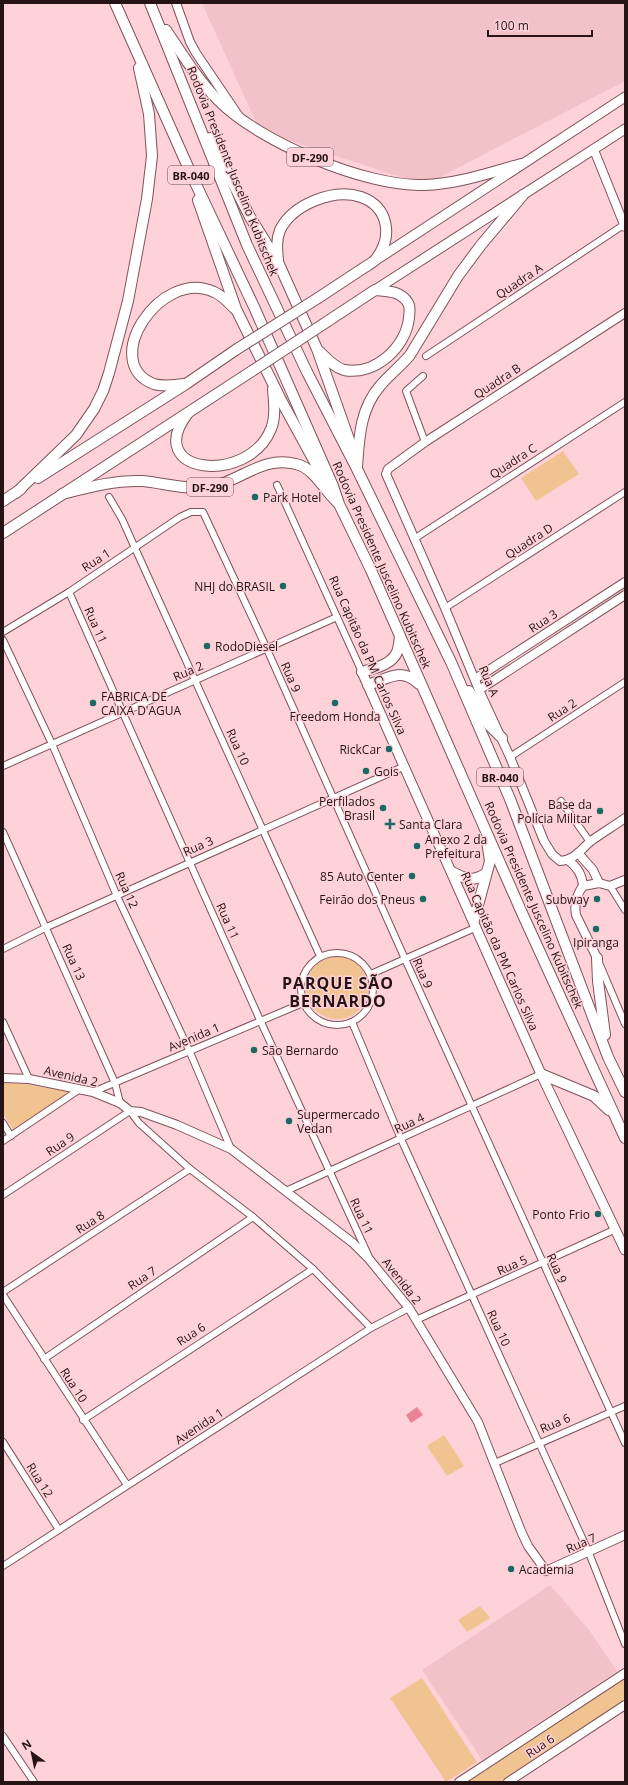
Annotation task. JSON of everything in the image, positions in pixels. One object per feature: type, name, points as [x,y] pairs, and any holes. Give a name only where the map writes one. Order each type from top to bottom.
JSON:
[{"type":"highway","name":"Rodovia Presidente Juscelino Kubitschek","points":[[115,3],[135,51],[192,176],[255,309],[333,486],[338,504],[372,570],[522,913],[625,1138]]},
{"type":"highway","name":"Rodovia Presidente Juscelino Kubitschek","points":[[152,8],[247,245],[307,372],[357,468],[451,662],[510,799],[608,1057],[625,1092]]},
{"type":"highway","name":"DF-290","points":[[152,8],[180,50],[218,100],[242,120],[272,139],[307,156],[379,181],[406,185],[425,185],[474,178],[521,164]]},
{"type":"highway","points":[[16,493],[76,434],[94,409],[103,391],[109,373],[128,301],[147,199],[152,156],[149,114],[135,51]]},
{"type":"highway","points":[[200,126],[212,140],[250,217],[278,262],[317,349],[350,443],[357,468]]},
{"type":"highway","points":[[192,176],[196,196],[236,310],[272,383],[338,504]]},
{"type":"highway","points":[[278,262],[278,240],[280,232],[290,217],[311,202],[318,199],[342,195],[366,199],[378,207],[383,214],[387,223],[387,232],[385,241],[376,260]]},
{"type":"highway","name":"DF-290","points":[[357,468],[360,432],[365,412],[373,395],[381,384],[401,366],[410,355],[458,276],[481,245],[523,195]]},
{"type":"highway","name":"DF-290","points":[[3,501],[376,260]]},
{"type":"highway","name":"DF-290","points":[[186,384],[167,386],[154,384],[146,379],[136,369],[132,348],[137,330],[145,316],[158,303],[168,296],[192,288],[214,292],[220,295],[236,310]]},
{"type":"highway","points":[[317,349],[335,366],[350,370],[358,370],[373,365],[395,351],[402,340],[408,324],[409,304],[396,293],[375,290]]},
{"type":"highway","name":"DF-290","points":[[3,533],[375,290]]},
{"type":"highway","points":[[191,409],[182,421],[176,434],[175,440],[180,453],[188,461],[194,463],[212,466],[228,465],[252,453],[260,447],[268,434],[271,428],[274,410],[272,383]]},
{"type":"highway","name":"DF-290","points":[[62,494],[105,483],[142,481],[206,488],[230,480],[254,468],[279,462],[295,464],[311,472],[338,504]]},
{"type":"highway","points":[[362,672],[385,664],[393,659],[397,652],[400,637]]},
{"type":"highway","points":[[451,662],[489,725],[502,738]]},
{"type":"highway","points":[[368,685],[405,674],[412,677],[422,686]]},
{"type":"highway","points":[[475,924],[490,856],[484,825]]},
{"type":"highway","points":[[452,872],[470,880],[478,879],[485,874]]},
{"type":"highway","points":[[597,958],[602,1016],[608,1057]]},
{"type":"highway","points":[[541,1074],[594,1096],[605,1105],[620,1126]]},
{"type":"main road","name":"DF-290","points":[[376,260],[625,97]]},
{"type":"main road","name":"DF-290","points":[[375,290],[625,129]]},
{"type":"main road","name":"Rua Capitão da PM Carlos Silva","points":[[362,672],[541,1074],[625,1250]]},
{"type":"street","points":[[176,3],[190,42],[196,53],[242,120]]},
{"type":"street","points":[[594,150],[625,225]]},
{"type":"street","name":"Quadra A","points":[[426,356],[625,225]]},
{"type":"street","name":"Quadra B","points":[[386,474],[388,469],[395,463],[426,442],[625,313]]},
{"type":"street","points":[[423,376],[406,391],[426,442]]},
{"type":"street","name":"Quadra C","points":[[414,539],[625,402]]},
{"type":"street","name":"Rua A","points":[[386,474],[479,690],[502,738],[547,849],[560,861],[568,860]]},
{"type":"street","name":"Rua Capitão da PM Carlos Silva","points":[[277,485],[362,672]]},
{"type":"street","name":"Quadra D","points":[[445,608],[625,492]]},
{"type":"street","name":"Rua 10","points":[[109,497],[136,548],[194,681],[216,725],[320,956]]},
{"type":"street","name":"Rua 1","points":[[3,632],[69,592],[186,514],[191,512],[202,512]]},
{"type":"street","name":"Rua 9","points":[[202,512],[266,648],[332,798],[625,1443]]},
{"type":"street","name":"Rua 3","points":[[475,679],[625,582]]},
{"type":"street","points":[[613,590],[622,597]]},
{"type":"street","name":"Rua 11","points":[[69,592],[328,1172],[370,1259]]},
{"type":"street","name":"Rua 3","points":[[479,690],[622,597]]},
{"type":"street","name":"Rua 2","points":[[3,766],[337,617]]},
{"type":"street","name":"Rua 12","points":[[3,640],[52,744],[117,896],[190,1050],[231,1149]]},
{"type":"street","name":"Rua 2","points":[[510,757],[625,682]]},
{"type":"street","name":"Rua 3","points":[[3,949],[189,863],[405,766]]},
{"type":"street","points":[[560,801],[590,842]]},
{"type":"street","points":[[625,818],[590,842],[578,854],[568,860],[579,870],[583,878],[583,886],[578,895],[575,909],[576,915],[597,958],[625,1024]]},
{"type":"street","name":"Rua 13","points":[[3,832],[115,1083],[120,1102]]},
{"type":"street","points":[[578,854],[593,870],[599,883]]},
{"type":"street","points":[[583,886],[599,883],[610,886],[625,880]]},
{"type":"street","points":[[610,886],[625,909]]},
{"type":"street","points":[[371,974],[405,959],[475,924]]},
{"type":"street","points":[[331,952],[343,952],[355,956],[364,964],[371,974],[374,986],[373,997],[361,1016],[352,1022],[341,1025],[329,1025],[318,1020],[309,1013],[303,1003],[300,993],[304,972],[311,963],[320,956],[331,952]]},
{"type":"street","name":"Avenida 1","points":[[93,1092],[303,1003]]},
{"type":"street","points":[[3,1022],[29,1079]]},
{"type":"street","name":"Rua 10","points":[[352,1022],[401,1139],[589,1553],[625,1644]]},
{"type":"street","name":"Rua 4","points":[[286,1191],[541,1074]]},
{"type":"street","name":"Avenida 2","points":[[3,1078],[29,1079],[80,1089],[120,1102],[130,1111],[139,1123],[190,1169],[254,1217],[313,1269],[371,1328]]},
{"type":"street","points":[[3,1141],[80,1089]]},
{"type":"street","name":"Rua 9","points":[[3,1195],[130,1111]]},
{"type":"street","name":"Avenida 2","points":[[130,1111],[141,1112],[177,1125],[231,1149],[353,1243],[370,1259],[409,1308],[478,1422],[521,1531],[528,1546],[546,1571]]},
{"type":"street","points":[[3,1123],[11,1136]]},
{"type":"street","name":"Rua 8","points":[[3,1292],[190,1169]]},
{"type":"street","name":"Rua 7","points":[[44,1359],[254,1217]]},
{"type":"street","name":"Rua 5","points":[[416,1320],[616,1229]]},
{"type":"street","name":"Rua 6","points":[[83,1420],[313,1269]]},
{"type":"street","name":"Rua 10","points":[[3,1295],[83,1420],[127,1485]]},
{"type":"street","name":"Avenida 1","points":[[3,1566],[371,1328],[409,1308]]},
{"type":"street","name":"Rua 6","points":[[495,1463],[625,1406]]},
{"type":"street","name":"Rua 12","points":[[3,1442],[59,1530]]},
{"type":"street","name":"Rua 7","points":[[546,1571],[589,1553],[625,1535]]},
{"type":"street","points":[[459,1782],[625,1673]]},
{"type":"street","name":"Rua 6","points":[[508,1782],[625,1705]]},
{"type":"street","points":[[3,1736],[34,1782]]},
{"type":"shaded area","points":[[202,3],[625,3],[625,81],[425,185],[260,131]]},
{"type":"shaded area","points":[[563,451],[579,474],[536,501],[521,478]]},
{"type":"shaded area","points":[[331,957],[343,957],[359,966],[366,976],[368,988],[366,1000],[359,1010],[343,1019],[331,1019],[320,1014],[311,1005],[306,994],[306,982],[311,971],[320,962]]},
{"type":"shaded area","points":[[3,1083],[26,1084],[64,1091],[67,1092],[67,1096],[18,1130],[13,1129],[3,1114]]},
{"type":"shaded area","points":[[417,1407],[423,1415],[411,1423],[406,1415]]},
{"type":"shaded area","points":[[444,1435],[464,1466],[447,1476],[427,1446]]},
{"type":"shaded area","points":[[550,1585],[589,1630],[617,1671],[482,1760],[422,1670]]},
{"type":"shaded area","points":[[480,1606],[490,1618],[467,1632],[458,1620]]},
{"type":"shaded area","points":[[625,1675],[625,1707],[511,1782],[463,1782]]},
{"type":"shaded area","points":[[422,1678],[477,1762],[446,1782],[390,1698]]},
{"type":"place","name":"Park Hotel","points":[[255,497]]},
{"type":"place","name":"NHJ do BRASIL","points":[[283,586]]},
{"type":"place","name":"RodoDiesel","points":[[207,646]]},
{"type":"place","name":"FABRICA DE CAIXA D'AGUA","points":[[93,703]]},
{"type":"place","name":"Freedom Honda","points":[[335,703]]},
{"type":"place","name":"RickCar","points":[[389,749]]},
{"type":"place","name":"Gois","points":[[366,771]]},
{"type":"place","name":"Perfilados Brasil","points":[[383,808]]},
{"type":"place","name":"Base da Polícia Militar","points":[[600,811]]},
{"type":"place","name":"Santa Clara","points":[[390,824]]},
{"type":"place","name":"Anexo 2 da Prefeitura","points":[[417,846]]},
{"type":"place","name":"85 Auto Center","points":[[412,876]]},
{"type":"place","name":"Feirão dos Pneus","points":[[423,899]]},
{"type":"place","name":"Subway","points":[[597,899]]},
{"type":"place","name":"Ipiranga","points":[[596,929]]},
{"type":"place","name":"São Bernardo","points":[[254,1050]]},
{"type":"place","name":"Supermercado Vedan","points":[[289,1121]]},
{"type":"place","name":"Ponto Frio","points":[[598,1214]]},
{"type":"place","name":"Academia","points":[[511,1569]]},
{"type":"district","name":"PARQUE SÃO BERNARDO","points":[[338,992]]}]
